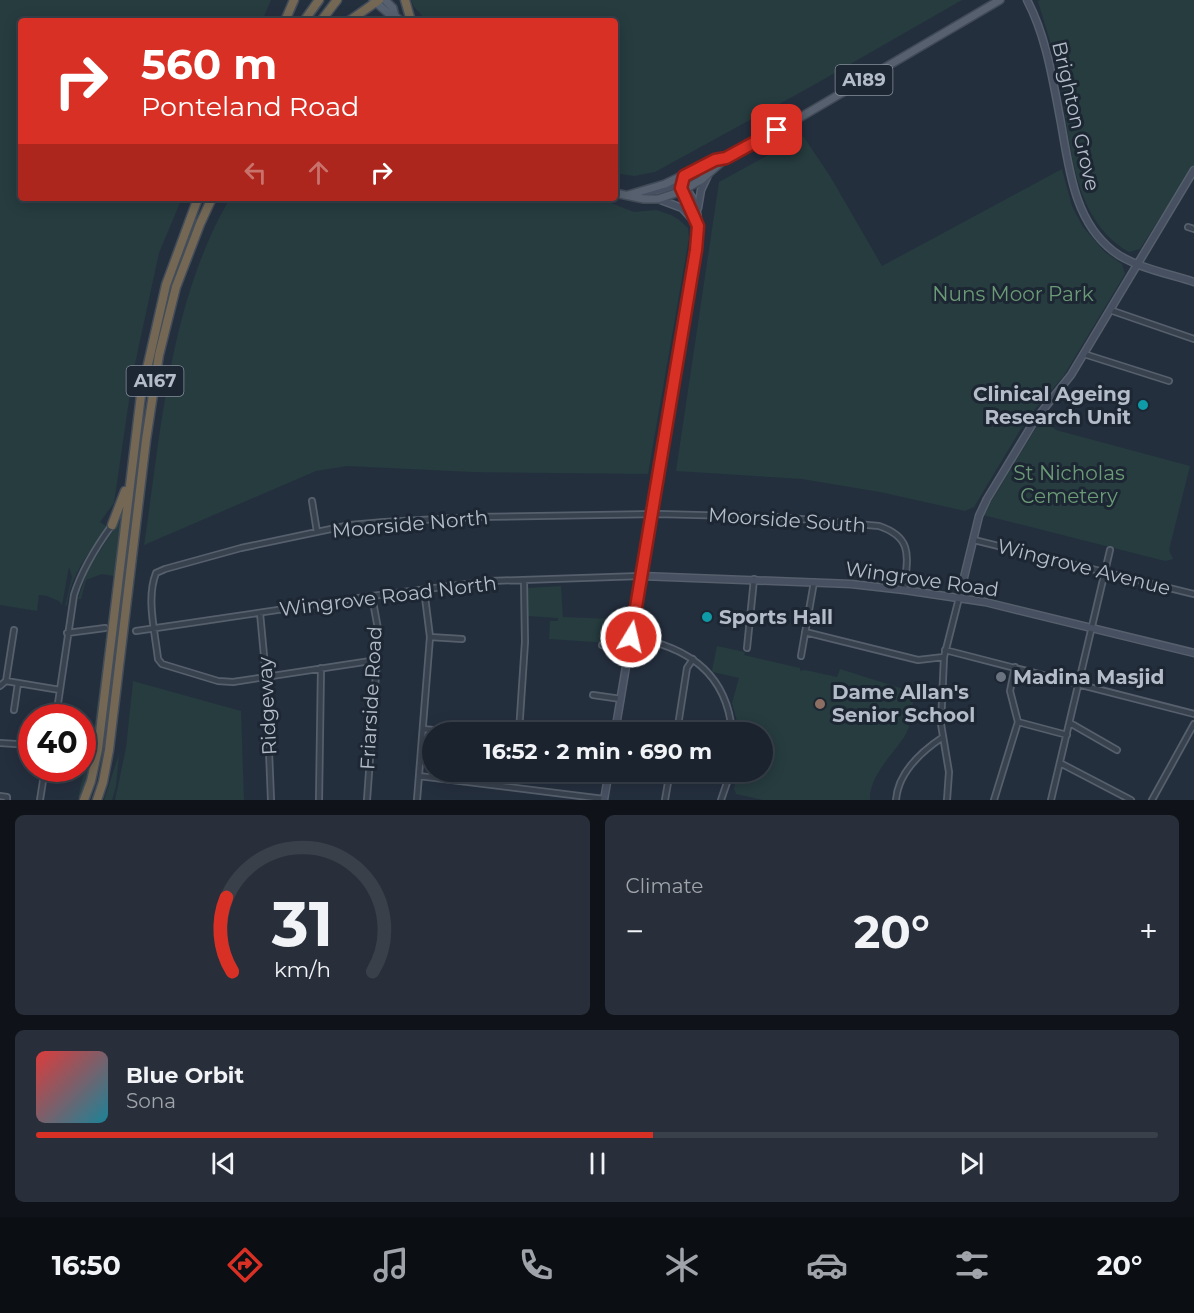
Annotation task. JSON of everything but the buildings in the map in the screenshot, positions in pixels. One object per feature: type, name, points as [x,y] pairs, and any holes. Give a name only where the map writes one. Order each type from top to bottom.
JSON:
[{"type":"highway","points":[[285,18],[292,0]]},
{"type":"highway","points":[[306,18],[319,0]]},
{"type":"highway","points":[[323,18],[337,0]]},
{"type":"highway","points":[[405,0],[410,18]]},
{"type":"highway","points":[[353,18],[378,1]]},
{"type":"highway","name":"A167","points":[[84,800],[98,748],[130,476],[149,352],[166,285],[197,201]]},
{"type":"highway","name":"A167","points":[[97,800],[110,750],[145,451],[159,355],[176,287],[211,201]]},
{"type":"highway","points":[[112,525],[130,476]]},
{"type":"main road","name":"A189","points":[[618,193],[630,194],[644,199],[657,199],[683,188],[709,174],[726,158],[794,121],[1000,0]]},
{"type":"main road","points":[[378,1],[388,13],[398,18]]},
{"type":"main road","name":"A189","points":[[630,194],[684,176],[715,160],[726,158]]},
{"type":"street","name":"Brighton Grove","points":[[1027,0],[1037,23],[1048,60],[1072,180],[1082,211],[1106,245],[1118,255],[1194,282]]},
{"type":"street","points":[[947,800],[949,772],[941,724],[944,657],[979,516],[1035,420],[1071,375],[1137,263],[1191,183],[1194,170]]},
{"type":"street","points":[[617,722],[690,285],[701,189],[709,174]]},
{"type":"street","points":[[684,176],[683,188],[697,225]]},
{"type":"street","points":[[683,188],[698,212]]},
{"type":"street","points":[[630,194],[649,194],[683,188]]},
{"type":"street","points":[[657,199],[682,208],[697,225]]},
{"type":"street","points":[[1188,227],[1194,229]]},
{"type":"street","points":[[1110,310],[1194,339]]},
{"type":"street","points":[[1084,354],[1170,381]]},
{"type":"street","points":[[312,501],[317,532]]},
{"type":"street","name":"Moorside North","points":[[155,628],[152,616],[153,581],[156,573],[241,548],[350,525],[464,518],[652,514]]},
{"type":"street","name":"Moorside South","points":[[652,514],[778,517],[879,526],[892,531],[902,540],[907,552],[904,590]]},
{"type":"street","points":[[58,704],[70,610],[78,582],[93,552],[112,525]]},
{"type":"street","name":"Wingrove Avenue","points":[[974,540],[1194,594]]},
{"type":"street","points":[[1051,800],[1110,550]]},
{"type":"street","name":"Wingrove Road","points":[[641,576],[814,582],[904,590],[959,598],[1194,653]]},
{"type":"street","name":"Wingrove Road North","points":[[136,630],[490,581],[641,576]]},
{"type":"street","points":[[747,648],[754,579]]},
{"type":"street","points":[[520,722],[525,642],[524,580]]},
{"type":"street","points":[[801,656],[814,582]]},
{"type":"street","points":[[424,589],[430,637],[424,722]]},
{"type":"street","name":"Friarside Road","points":[[367,800],[378,629],[372,596]]},
{"type":"street","name":"Ridgeway","points":[[260,613],[266,677],[271,800]]},
{"type":"street","points":[[67,633],[105,628]]},
{"type":"street","points":[[155,628],[158,659],[162,664],[218,681],[233,682],[377,660]]},
{"type":"street","points":[[0,686],[6,681],[14,630]]},
{"type":"street","points":[[805,632],[918,660],[944,657]]},
{"type":"street","points":[[430,637],[462,639]]},
{"type":"street","points":[[631,637],[678,650],[693,658],[708,673],[718,688],[731,722]]},
{"type":"street","points":[[602,645],[629,650]]},
{"type":"street","points":[[945,650],[1194,714]]},
{"type":"street","points":[[678,722],[687,668],[693,658]]},
{"type":"street","points":[[994,800],[1018,722],[1010,691],[1015,667]]},
{"type":"street","points":[[319,800],[321,668]]},
{"type":"street","points":[[6,681],[60,690]]},
{"type":"street","points":[[14,710],[18,683]]},
{"type":"street","points":[[593,695],[621,699]]},
{"type":"street","points":[[1018,722],[1067,735]]},
{"type":"street","points":[[1070,723],[1117,750]]},
{"type":"street","points":[[1152,800],[1194,724]]},
{"type":"street","points":[[896,800],[898,785],[904,774],[943,737]]},
{"type":"street","points":[[417,800],[422,741]]},
{"type":"street","points":[[0,743],[18,744]]},
{"type":"street","points":[[1060,763],[1131,800]]},
{"type":"street","points":[[419,776],[604,800],[607,782]]},
{"type":"street","points":[[40,800],[43,782]]},
{"type":"street","points":[[665,800],[668,782]]},
{"type":"street","points":[[721,800],[727,782]]},
{"type":"street","points":[[0,796],[7,797],[7,800]]},
{"type":"green space","points":[[0,0],[271,0],[263,18],[18,18],[18,201],[181,201],[159,253],[133,373],[114,503],[100,522],[106,526],[106,529],[76,574],[67,605],[65,606],[72,577],[69,567],[62,605],[48,596],[39,595],[37,611],[0,605]]},
{"type":"green space","points":[[411,0],[962,0],[655,172],[634,176],[618,173],[618,18],[424,18]]},
{"type":"green space","name":"Nuns Moor Park","points":[[1194,0],[1194,165],[1140,249],[1129,252],[1109,237],[1094,219],[1084,197],[1076,174],[1059,76],[1038,1]]},
{"type":"green space","points":[[803,136],[830,176],[882,266],[1062,169],[1072,206],[1083,227],[1105,252],[1122,264],[1125,274],[1063,377],[1028,417],[974,507],[965,511],[880,492],[802,479],[676,471],[719,182]]},
{"type":"green space","points":[[228,201],[606,201],[634,212],[656,210],[671,215],[688,228],[689,238],[648,474],[472,472],[347,466],[316,471],[144,545],[171,367],[193,280]]},
{"type":"green space","name":"St Nicholas Cemetery","points":[[1042,418],[1056,430],[1190,466],[1169,550],[1173,559],[1165,561],[983,515]]},
{"type":"green space","points":[[120,520],[122,522],[96,741],[96,715],[114,576],[102,574],[86,580],[81,599],[78,599],[88,569]]},
{"type":"green space","points":[[561,586],[563,617],[613,619],[612,624],[618,625],[617,634],[624,635],[623,644],[549,639],[550,621],[558,621],[558,618],[528,616],[527,588]]},
{"type":"green space","name":"Dame Allan's Senior School","points":[[717,646],[800,668],[800,671],[837,677],[840,669],[916,693],[906,734],[878,773],[870,800],[763,800],[736,794],[734,789],[736,782],[773,782],[773,722],[737,722],[732,703],[739,678],[712,670]]},
{"type":"green space","points":[[133,681],[241,711],[244,800],[115,800],[126,748]]},
{"type":"green space","points":[[119,754],[116,786],[112,800],[104,800]]},
{"type":"green space","points":[[82,782],[87,782],[80,797],[78,797]]},
{"type":"place","name":"Clinical Ageing Research Unit","points":[[1143,405]]},
{"type":"place","name":"Sports Hall","points":[[707,617]]},
{"type":"place","name":"Madina Masjid","points":[[1001,677]]},
{"type":"place","name":"Dame Allan's Senior School","points":[[820,704]]},
{"type":"route","points":[[631,637],[696,250],[698,226],[682,191],[681,182],[684,176],[715,160],[726,158],[777,130]]}]
